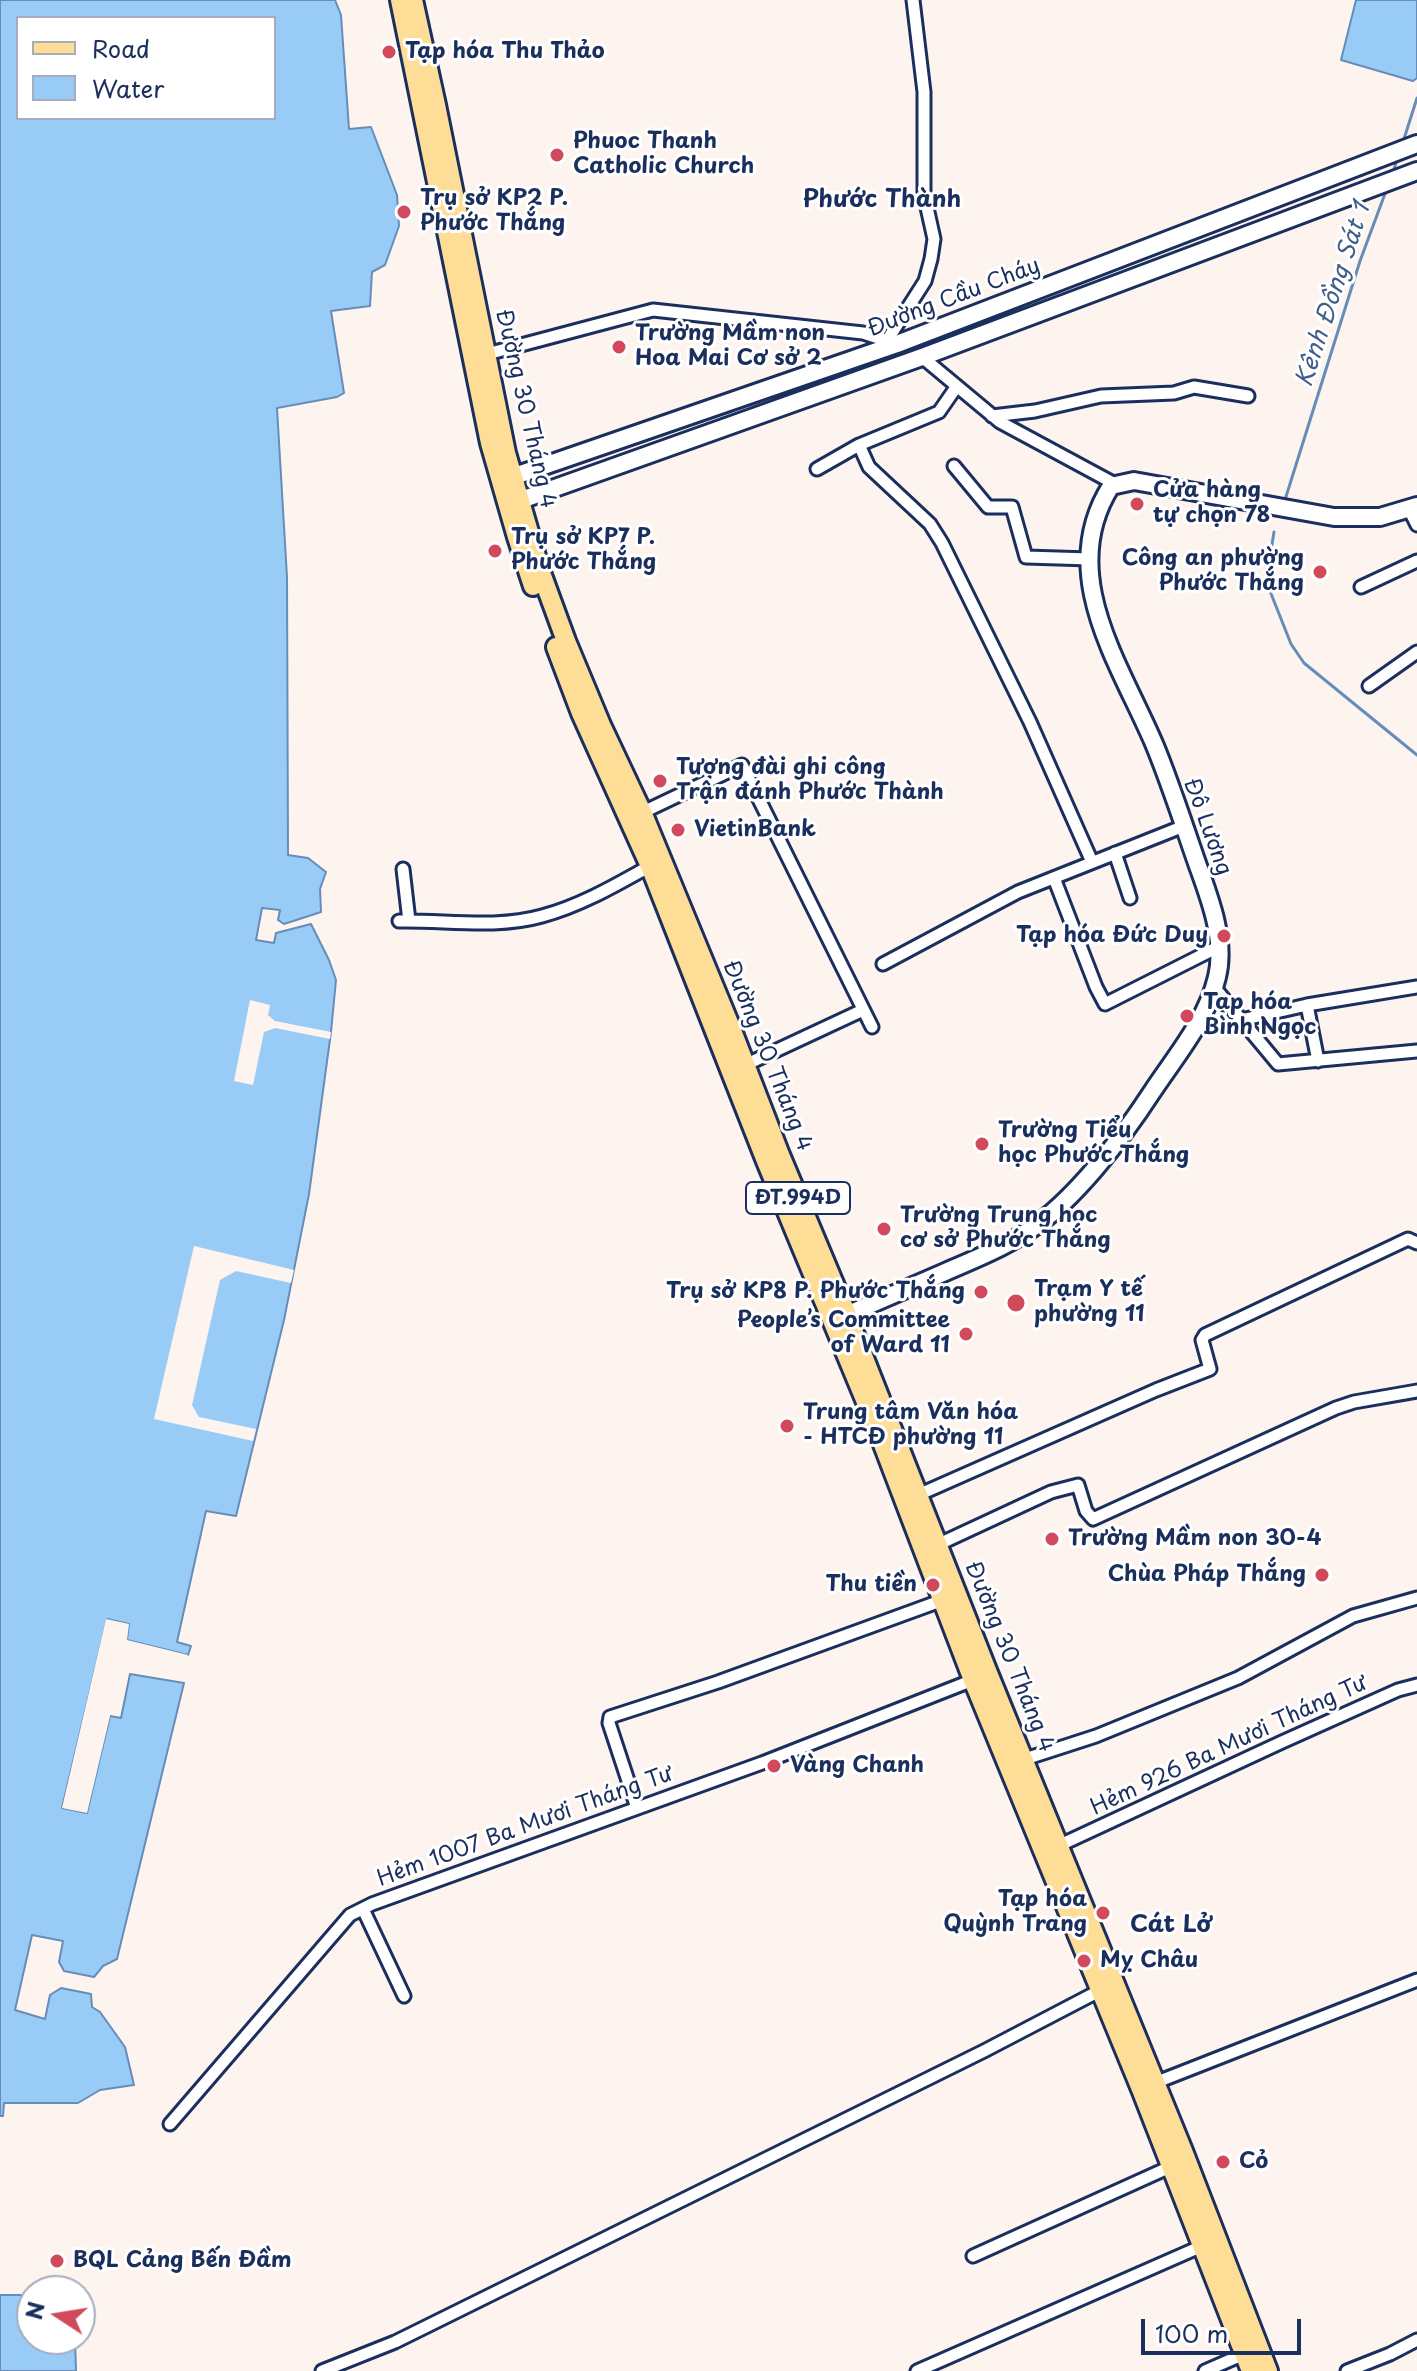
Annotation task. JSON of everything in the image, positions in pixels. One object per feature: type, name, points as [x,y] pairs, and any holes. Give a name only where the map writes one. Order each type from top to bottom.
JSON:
[{"type":"main road","name":"Đường 30 Tháng 4","points":[[400,0],[429,107],[487,354],[490,408]]},
{"type":"main road","name":"Đường 30 Tháng 4","points":[[413,0],[429,107],[526,569],[581,713],[596,728],[656,863],[723,1030],[766,1161],[918,1495],[1025,1759],[1107,1987]]},
{"type":"main road","name":"Đường Cầu Cháy","points":[[507,479],[1016,298],[1417,144]]},
{"type":"main road","name":"Đường Cầu Cháy","points":[[514,502],[922,357],[1417,171]]},
{"type":"main road","points":[[1016,298],[1024,318]]},
{"type":"main road","points":[[1115,484],[1134,481],[1334,517],[1414,513]]},
{"type":"main road","name":"Đô Lương","points":[[840,1318],[984,1255],[1042,1221],[1113,1147],[1195,1027],[1218,975],[1216,925],[1207,889],[1155,745],[1112,655],[1096,609],[1090,559],[1095,522],[1101,501],[1115,484]]},
{"type":"main road","name":"Đường 30 Tháng 4","points":[[723,1030],[745,1065],[780,1155],[973,1680],[1148,2086],[1251,2357]]},
{"type":"main road","name":"Đường 30 Tháng 4","points":[[1148,2086],[1170,2167],[1202,2246],[1251,2357],[1268,2371]]},
{"type":"street","points":[[487,354],[653,310],[863,333],[893,342],[925,281],[934,239],[923,187],[924,92],[913,0]]},
{"type":"street","points":[[922,357],[1008,427],[1115,484]]},
{"type":"street","points":[[817,469],[859,445],[939,412],[957,386]]},
{"type":"street","points":[[992,416],[1035,411],[1101,396],[1174,393],[1194,387],[1248,396]]},
{"type":"street","points":[[859,445],[869,467],[930,524],[942,543],[1030,722],[1092,862]]},
{"type":"street","points":[[954,466],[988,507],[1012,507],[1026,557],[1090,559]]},
{"type":"street","points":[[1361,587],[1417,561]]},
{"type":"street","points":[[1369,686],[1417,652]]},
{"type":"street","points":[[636,816],[742,765],[872,1027]]},
{"type":"street","points":[[883,964],[1018,892],[1184,826]]},
{"type":"street","points":[[1115,853],[1130,898]]},
{"type":"street","points":[[403,869],[404,921],[470,923],[542,916],[599,893],[656,863]]},
{"type":"street","points":[[1054,878],[1105,1004],[1218,947]]},
{"type":"street","points":[[1214,987],[1278,1064],[1417,1051]]},
{"type":"street","points":[[1241,1020],[1307,1005],[1417,987]]},
{"type":"street","points":[[1307,1005],[1318,1061]]},
{"type":"street","points":[[745,1065],[863,1010]]},
{"type":"street","points":[[918,1495],[1210,1369],[1202,1340],[1205,1335],[1408,1239],[1417,1243]]},
{"type":"street","points":[[937,1545],[1051,1492],[1078,1485],[1086,1511],[1093,1519],[1336,1408],[1417,1391]]},
{"type":"street","points":[[1025,1759],[1096,1736],[1238,1678],[1353,1616],[1417,1598]]},
{"type":"street","points":[[637,1808],[609,1723],[610,1717],[943,1600]]},
{"type":"street","name":"Hẻm 1007 Ba Mươi Tháng Tư","points":[[170,2124],[350,1915],[762,1763],[973,1680]]},
{"type":"street","name":"Hẻm 926 Ba Mươi Tháng Tư","points":[[1058,1846],[1282,1742],[1398,1690],[1417,1685]]},
{"type":"street","points":[[363,1909],[404,1996]]},
{"type":"street","points":[[1148,2086],[1417,1980]]},
{"type":"street","points":[[322,2371],[410,2335],[1107,1987]]},
{"type":"street","points":[[973,2256],[1170,2167]]},
{"type":"street","points":[[917,2371],[1202,2246]]},
{"type":"street","points":[[1347,2371],[1417,2340]]},
{"type":"street","points":[[1205,2371],[1251,2357]]},
{"type":"water","points":[[0,0],[335,0],[341,15],[349,129],[371,127],[397,195],[399,226],[385,265],[372,272],[370,306],[331,311],[344,393],[277,408],[287,577],[288,855],[308,858],[326,872],[320,889],[321,912],[284,924],[278,920],[280,910],[262,908],[256,940],[274,943],[276,933],[311,924],[336,980],[309,1194],[284,1320],[236,1516],[206,1511],[177,1642],[191,1646],[188,1655],[127,1640],[129,1624],[107,1619],[62,1808],[87,1813],[110,1716],[121,1718],[130,1674],[184,1683],[117,1959],[103,1966],[94,1977],[64,1971],[59,1962],[63,1941],[32,1935],[15,2010],[45,2019],[50,1995],[61,1988],[91,1994],[92,2007],[100,2012],[125,2047],[134,2085],[100,2090],[78,2103],[4,2103],[3,2116],[0,2116]]},
{"type":"water","points":[[1356,0],[1417,0],[1417,78],[1413,81],[1341,60]]},
{"type":"water","points":[[0,2295],[16,2295],[16,2355],[76,2355],[76,2371],[0,2371]]},
{"type":"pier","points":[[250,1000],[270,1005],[268,1015],[275,1021],[331,1032],[330,1039],[275,1028],[264,1032],[253,1085],[234,1081]]},
{"type":"pier","points":[[194,1246],[294,1270],[291,1283],[236,1271],[220,1280],[192,1405],[199,1417],[256,1429],[253,1441],[154,1419]]},
{"type":"pier","points":[[106,1619],[129,1624],[127,1640],[188,1655],[187,1659],[126,1644],[123,1640],[124,1627],[109,1624],[67,1805],[84,1809],[106,1715],[111,1712],[87,1813],[62,1808]]},
{"type":"waterway","name":"Kênh Đồng Sát 1","points":[[1403,142],[1417,98]]},
{"type":"waterway","name":"Kênh Đồng Sát 1","points":[[1393,172],[1398,157]]},
{"type":"waterway","name":"Kênh Đồng Sát 1","points":[[1284,503],[1360,261],[1386,191]]},
{"type":"waterway","name":"Kênh Đồng Sát 1","points":[[1274,532],[1266,581],[1291,644],[1304,663],[1417,755]]},
{"type":"place","name":"Tạp hóa Thu Thảo","points":[[389,52]]},
{"type":"place","name":"Phuoc Thanh Catholic Church","points":[[557,155]]},
{"type":"place","name":"Trụ sở KP2 P. Phước Thắng","points":[[404,212]]},
{"type":"place","name":"Trường Mầm non Hoa Mai Cơ sở 2","points":[[619,347]]},
{"type":"place","name":"Cửa hàng tự chọn 78","points":[[1137,504]]},
{"type":"place","name":"Trụ sở KP7 P. Phước Thắng","points":[[495,551]]},
{"type":"place","name":"Công an phường Phước Thắng","points":[[1320,572]]},
{"type":"place","name":"Tượng đài ghi công Trận đánh Phước Thành","points":[[660,781]]},
{"type":"place","name":"VietinBank","points":[[678,830]]},
{"type":"place","name":"Tạp hóa Đức Duy","points":[[1224,936]]},
{"type":"place","name":"Tạp hóa Bình Ngọc","points":[[1187,1016]]},
{"type":"place","name":"Trường Tiểu học Phước Thắng","points":[[982,1144]]},
{"type":"place","name":"Trường Trung học cơ sở Phước Thắng","points":[[884,1229]]},
{"type":"place","name":"Trụ sở KP8 P. Phước Thắng","points":[[981,1292]]},
{"type":"place","name":"Trạm Y tế phường 11","points":[[1016,1303]]},
{"type":"place","name":"People’s Committee of Ward 11","points":[[966,1334]]},
{"type":"place","name":"Trung tâm Văn hóa - HTCĐ phường 11","points":[[787,1426]]},
{"type":"place","name":"Trường Mầm non 30-4","points":[[1052,1539]]},
{"type":"place","name":"Chùa Pháp Thắng","points":[[1322,1575]]},
{"type":"place","name":"Thu tiền","points":[[933,1585]]},
{"type":"place","name":"Vàng Chanh","points":[[774,1766]]},
{"type":"place","name":"Tạp hóa Quỳnh Trang","points":[[1103,1913]]},
{"type":"place","name":"Mỵ Châu","points":[[1084,1961]]},
{"type":"place","name":"Cỏ","points":[[1223,2162]]},
{"type":"place","name":"BQL Cảng Bến Đầm","points":[[57,2261]]},
{"type":"district","name":"Phước Thành","points":[[882,200]]},
{"type":"district","name":"Cát Lở","points":[[1171,1925]]}]
